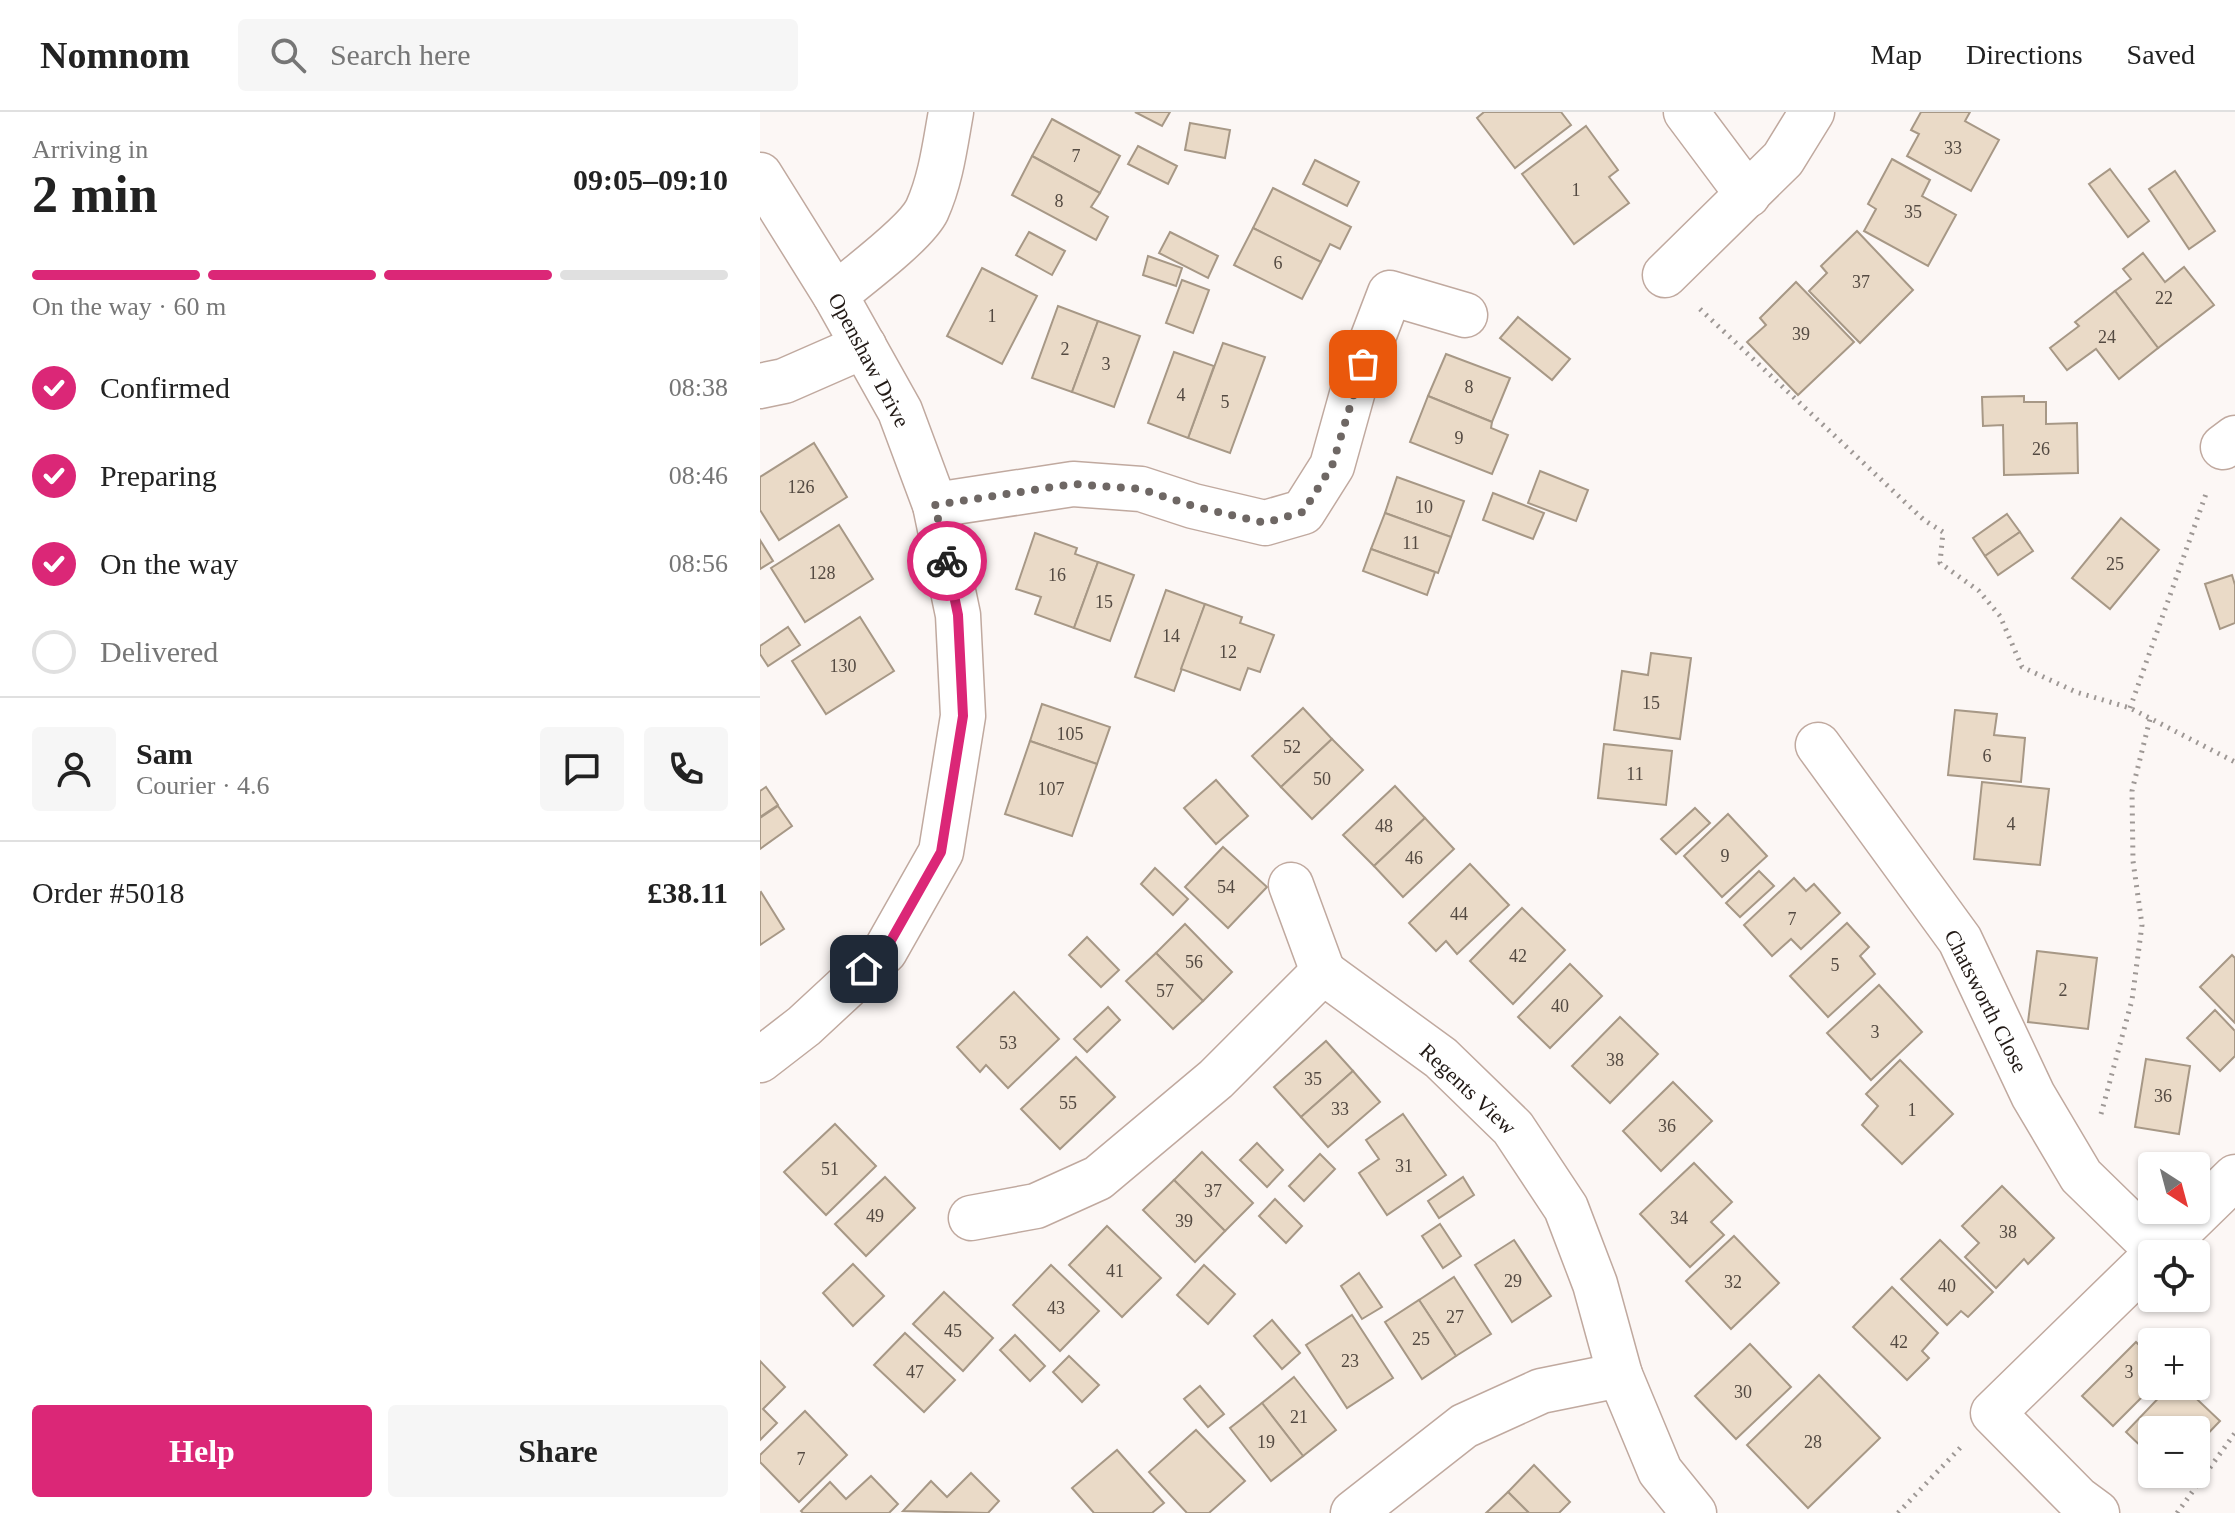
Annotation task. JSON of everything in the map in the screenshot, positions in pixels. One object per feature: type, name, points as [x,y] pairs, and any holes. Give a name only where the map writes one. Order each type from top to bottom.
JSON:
[{"type":"street","points":[[835,295],[890,250],[926,213],[938,179],[951,112]]},
{"type":"street","points":[[1686,112],[1748,195]]},
{"type":"street","points":[[1665,275],[1783,159],[1812,112]]},
{"type":"street","name":"Openshaw Drive","points":[[760,175],[835,295],[900,411],[935,505],[958,615],[963,716],[941,852],[885,951],[804,1026],[760,1060]]},
{"type":"street","points":[[935,505],[1073,484],[1141,489],[1193,506],[1265,523],[1303,512],[1332,466],[1354,387],[1390,293],[1465,315]]},
{"type":"street","points":[[760,386],[784,381],[864,346]]},
{"type":"street","name":"Chatsworth Close","points":[[1818,745],[1960,940],[2033,1095],[2081,1176],[2142,1240]]},
{"type":"street","points":[[971,1218],[1036,1206],[1098,1178],[1216,1079],[1323,972],[1291,885]]},
{"type":"street","name":"Regents View","points":[[1323,972],[1441,1058],[1513,1128],[1566,1208],[1595,1284],[1620,1375],[1660,1471],[1694,1513]]},
{"type":"street","points":[[2171,1240],[2235,1177]]},
{"type":"street","points":[[2097,1513],[2078,1499],[1993,1413],[2138,1272]]},
{"type":"street","points":[[1353,1513],[1464,1426],[1541,1391],[1620,1375]]},
{"type":"path","points":[[1665,275],[1924,520],[1943,532],[1940,563],[1979,591],[2000,616],[2022,667],[2076,692],[2130,708],[2235,762]]},
{"type":"path","points":[[2130,708],[2229,443]]},
{"type":"path","points":[[2081,1176],[2112,1081],[2132,1000],[2142,925],[2133,861],[2132,791],[2150,719]]},
{"type":"path","points":[[1898,1513],[1993,1413]]},
{"type":"path","points":[[2177,1513],[2235,1433]]},
{"type":"building","points":[[1135,112],[1170,112],[1162,126]]},
{"type":"building","points":[[1484,112],[1561,112],[1571,125],[1515,168],[1477,118]]},
{"type":"building","points":[[1921,112],[1970,112],[1965,121],[1999,140],[1971,191],[1907,156],[1919,134],[1911,130]]},
{"type":"building","points":[[1052,119],[1120,156],[1100,193],[1032,156]]},
{"type":"building","points":[[1190,123],[1230,130],[1225,158],[1185,150]]},
{"type":"building","points":[[1586,126],[1618,170],[1609,177],[1629,203],[1574,244],[1522,174]]},
{"type":"building","points":[[1138,146],[1177,166],[1168,184],[1128,164]]},
{"type":"building","points":[[1032,156],[1100,193],[1091,207],[1108,217],[1096,240],[1012,195]]},
{"type":"building","points":[[1892,159],[1930,180],[1922,196],[1956,215],[1928,266],[1864,231],[1876,209],[1868,204]]},
{"type":"building","points":[[1315,160],[1359,182],[1347,206],[1303,184]]},
{"type":"building","points":[[2110,169],[2149,221],[2128,237],[2089,184]]},
{"type":"building","points":[[2175,171],[2215,231],[2189,249],[2149,189]]},
{"type":"building","points":[[1273,188],[1351,227],[1340,249],[1330,244],[1321,262],[1253,228]]},
{"type":"building","points":[[1253,228],[1321,262],[1302,299],[1234,265]]},
{"type":"building","points":[[1857,231],[1913,290],[1860,343],[1809,291],[1827,273],[1821,266]]},
{"type":"building","points":[[1029,232],[1065,251],[1052,275],[1016,255]]},
{"type":"building","points":[[1170,232],[1218,256],[1208,278],[1159,253]]},
{"type":"building","points":[[2143,253],[2165,282],[2184,267],[2214,305],[2158,348],[2115,291],[2131,279],[2123,269]]},
{"type":"building","points":[[1148,256],[1182,268],[1176,286],[1143,275]]},
{"type":"building","points":[[982,268],[1037,296],[1002,364],[947,336]]},
{"type":"building","points":[[1182,280],[1209,290],[1193,333],[1166,323]]},
{"type":"building","points":[[1796,282],[1854,342],[1798,395],[1747,342],[1766,325],[1760,318]]},
{"type":"building","points":[[2115,291],[2158,348],[2119,379],[2096,349],[2067,370],[2050,348],[2079,326],[2075,322]]},
{"type":"building","points":[[1058,306],[1098,321],[1072,392],[1032,378]]},
{"type":"building","points":[[1518,317],[1570,359],[1552,380],[1500,338]]},
{"type":"building","points":[[1098,321],[1140,336],[1114,407],[1072,392]]},
{"type":"building","points":[[1223,343],[1265,357],[1230,453],[1188,438]]},
{"type":"building","points":[[1174,352],[1214,366],[1188,438],[1148,423]]},
{"type":"building","points":[[1446,354],[1510,378],[1492,422],[1428,396]]},
{"type":"building","points":[[1428,396],[1492,422],[1491,428],[1508,435],[1492,474],[1410,442]]},
{"type":"building","points":[[2024,396],[2024,402],[2046,402],[2046,424],[2077,423],[2078,473],[2004,475],[2003,425],[1983,426],[1982,397]]},
{"type":"building","points":[[814,443],[847,497],[779,540],[760,510],[760,477]]},
{"type":"building","points":[[1540,471],[1588,490],[1576,521],[1528,503]]},
{"type":"building","points":[[1397,477],[1464,501],[1451,537],[1385,513]]},
{"type":"building","points":[[1493,493],[1544,513],[1533,539],[1483,520]]},
{"type":"building","points":[[1385,513],[1451,537],[1438,573],[1371,549]]},
{"type":"building","points":[[2007,514],[2020,532],[1985,556],[1973,538]]},
{"type":"building","points":[[2121,518],[2159,550],[2110,609],[2072,578]]},
{"type":"building","points":[[839,525],[873,579],[805,622],[771,568]]},
{"type":"building","points":[[2020,532],[2033,551],[1998,575],[1985,556]]},
{"type":"building","points":[[1035,533],[1077,548],[1075,554],[1098,562],[1074,628],[1035,614],[1041,597],[1016,589]]},
{"type":"building","points":[[760,540],[773,561],[760,569]]},
{"type":"building","points":[[1371,549],[1435,572],[1427,595],[1363,571]]},
{"type":"building","points":[[1098,562],[1134,575],[1110,641],[1074,628]]},
{"type":"building","points":[[2232,575],[2235,623],[2220,629],[2205,584]]},
{"type":"building","points":[[1166,590],[1205,604],[1174,691],[1135,677]]},
{"type":"building","points":[[1205,604],[1242,617],[1240,623],[1274,635],[1260,672],[1248,668],[1240,690],[1181,669]]},
{"type":"building","points":[[860,617],[894,671],[826,714],[792,661]]},
{"type":"building","points":[[788,627],[800,645],[768,666],[760,654],[760,646]]},
{"type":"building","points":[[1651,653],[1691,658],[1680,739],[1614,730],[1622,671],[1648,675]]},
{"type":"building","points":[[1042,704],[1110,727],[1097,764],[1030,741]]},
{"type":"building","points":[[1303,708],[1332,739],[1281,787],[1252,756]]},
{"type":"building","points":[[1955,710],[1997,714],[1994,735],[2025,738],[2021,782],[1948,775]]},
{"type":"building","points":[[1332,739],[1363,770],[1312,819],[1281,787]]},
{"type":"building","points":[[1030,741],[1097,764],[1072,836],[1005,814]]},
{"type":"building","points":[[1604,744],[1672,751],[1666,805],[1598,798]]},
{"type":"building","points":[[1216,780],[1248,816],[1216,844],[1184,808]]},
{"type":"building","points":[[1982,782],[2049,789],[2040,865],[1974,859]]},
{"type":"building","points":[[1395,786],[1425,818],[1374,866],[1343,835]]},
{"type":"building","points":[[766,787],[778,805],[760,817],[760,791]]},
{"type":"building","points":[[778,806],[792,826],[760,849],[760,818]]},
{"type":"building","points":[[1695,808],[1710,823],[1676,854],[1661,839]]},
{"type":"building","points":[[1728,814],[1767,856],[1722,897],[1684,856]]},
{"type":"building","points":[[1425,818],[1454,849],[1403,897],[1374,866]]},
{"type":"building","points":[[1223,847],[1267,887],[1228,928],[1185,887]]},
{"type":"building","points":[[1470,864],[1509,905],[1457,954],[1446,941],[1436,951],[1409,923]]},
{"type":"building","points":[[1155,868],[1188,899],[1173,915],[1141,884]]},
{"type":"building","points":[[1759,871],[1774,886],[1740,917],[1726,903]]},
{"type":"building","points":[[1794,878],[1806,891],[1814,884],[1840,913],[1801,949],[1791,939],[1772,956],[1744,925]]},
{"type":"building","points":[[760,893],[784,929],[760,945]]},
{"type":"building","points":[[1522,908],[1565,950],[1513,1004],[1470,961]]},
{"type":"building","points":[[1847,923],[1869,947],[1860,956],[1875,974],[1828,1017],[1790,976]]},
{"type":"building","points":[[1185,924],[1232,972],[1203,1001],[1156,953]]},
{"type":"building","points":[[1087,937],[1119,970],[1101,987],[1069,955]]},
{"type":"building","points":[[2037,951],[2097,958],[2088,1029],[2028,1022]]},
{"type":"building","points":[[1156,953],[1203,1001],[1173,1029],[1126,981]]},
{"type":"building","points":[[2232,955],[2235,958],[2235,1023],[2200,987]]},
{"type":"building","points":[[1570,964],[1602,996],[1550,1048],[1518,1017]]},
{"type":"building","points":[[1879,985],[1922,1032],[1871,1080],[1827,1033]]},
{"type":"building","points":[[1014,992],[1059,1039],[1008,1088],[986,1065],[980,1072],[957,1047]]},
{"type":"building","points":[[1108,1007],[1120,1020],[1087,1052],[1074,1039]]},
{"type":"building","points":[[2215,1010],[2235,1031],[2235,1056],[2220,1071],[2187,1038]]},
{"type":"building","points":[[1620,1017],[1658,1054],[1610,1103],[1572,1066]]},
{"type":"building","points":[[1326,1041],[1353,1071],[1301,1117],[1274,1087]]},
{"type":"building","points":[[1076,1057],[1115,1097],[1060,1149],[1021,1109]]},
{"type":"building","points":[[2146,1059],[2190,1066],[2179,1134],[2135,1127]]},
{"type":"building","points":[[1900,1060],[1953,1114],[1902,1164],[1862,1125],[1878,1106],[1866,1094]]},
{"type":"building","points":[[1353,1071],[1380,1102],[1328,1147],[1301,1117]]},
{"type":"building","points":[[1673,1082],[1712,1121],[1661,1171],[1623,1131]]},
{"type":"building","points":[[1403,1114],[1446,1175],[1387,1215],[1359,1173],[1379,1159],[1366,1140]]},
{"type":"building","points":[[835,1124],[876,1166],[826,1215],[784,1172]]},
{"type":"building","points":[[1257,1143],[1283,1170],[1267,1187],[1240,1160]]},
{"type":"building","points":[[1202,1152],[1253,1203],[1225,1231],[1174,1180]]},
{"type":"building","points":[[1320,1154],[1335,1169],[1304,1201],[1289,1186]]},
{"type":"building","points":[[1694,1163],[1732,1202],[1711,1222],[1724,1235],[1690,1267],[1640,1214]]},
{"type":"building","points":[[885,1177],[915,1208],[866,1256],[835,1224]]},
{"type":"building","points":[[1463,1177],[1474,1195],[1439,1218],[1428,1201]]},
{"type":"building","points":[[1174,1180],[1225,1231],[1195,1262],[1143,1210]]},
{"type":"building","points":[[2002,1186],[2054,1238],[2028,1264],[2024,1259],[1996,1288],[1965,1257],[1979,1243],[1962,1226]]},
{"type":"building","points":[[1275,1199],[1302,1226],[1286,1243],[1259,1216]]},
{"type":"building","points":[[1440,1224],[1461,1256],[1443,1268],[1422,1236]]},
{"type":"building","points":[[1107,1226],[1161,1278],[1122,1317],[1069,1265]]},
{"type":"building","points":[[1734,1236],[1779,1283],[1731,1329],[1686,1281]]},
{"type":"building","points":[[1514,1240],[1551,1296],[1512,1322],[1475,1265]]},
{"type":"building","points":[[1940,1240],[1993,1292],[1968,1317],[1961,1311],[1947,1325],[1901,1279]]},
{"type":"building","points":[[853,1264],[884,1296],[853,1326],[823,1293]]},
{"type":"building","points":[[1051,1265],[1099,1311],[1060,1351],[1013,1305]]},
{"type":"building","points":[[1204,1265],[1235,1294],[1208,1324],[1177,1295]]},
{"type":"building","points":[[1359,1273],[1382,1307],[1362,1319],[1341,1286]]},
{"type":"building","points":[[1454,1277],[1491,1334],[1456,1356],[1419,1300]]},
{"type":"building","points":[[1892,1287],[1938,1333],[1922,1351],[1929,1358],[1907,1380],[1853,1327]]},
{"type":"building","points":[[944,1292],[993,1338],[963,1371],[913,1324]]},
{"type":"building","points":[[1419,1300],[1456,1356],[1422,1379],[1385,1322]]},
{"type":"building","points":[[1352,1315],[1393,1378],[1347,1408],[1306,1345]]},
{"type":"building","points":[[1272,1320],[1300,1353],[1282,1369],[1254,1336]]},
{"type":"building","points":[[905,1333],[955,1380],[924,1412],[874,1365]]},
{"type":"building","points":[[1015,1335],[1045,1366],[1030,1381],[1000,1350]]},
{"type":"building","points":[[2136,1342],[2138,1344],[2139,1400],[2113,1426],[2082,1396]]},
{"type":"building","points":[[1750,1344],[1791,1387],[1736,1439],[1695,1396]]},
{"type":"building","points":[[1069,1356],[1099,1385],[1082,1402],[1053,1372]]},
{"type":"building","points":[[760,1361],[785,1387],[763,1409],[777,1423],[760,1440]]},
{"type":"building","points":[[1819,1375],[1880,1438],[1808,1508],[1747,1445]]},
{"type":"building","points":[[1294,1377],[1336,1430],[1303,1456],[1262,1403]]},
{"type":"building","points":[[1200,1386],[1224,1414],[1208,1427],[1184,1399]]},
{"type":"building","points":[[2157,1400],[2198,1400],[2220,1421],[2210,1431],[2210,1416],[2141,1416]]},
{"type":"building","points":[[1262,1403],[1303,1456],[1271,1481],[1230,1428]]},
{"type":"building","points":[[805,1411],[847,1455],[799,1502],[760,1462],[760,1455]]},
{"type":"building","points":[[2138,1419],[2138,1444],[2126,1432]]},
{"type":"building","points":[[1196,1430],[1245,1481],[1209,1513],[1187,1513],[1149,1472]]},
{"type":"building","points":[[1117,1450],[1164,1503],[1152,1513],[1094,1513],[1072,1488]]},
{"type":"building","points":[[1534,1465],[1570,1502],[1559,1513],[1529,1513],[1508,1492]]},
{"type":"building","points":[[971,1473],[999,1501],[988,1513],[903,1511],[931,1481],[947,1497]]},
{"type":"building","points":[[871,1476],[898,1504],[889,1513],[801,1511],[830,1482],[846,1499]]},
{"type":"building","points":[[1508,1492],[1529,1513],[1486,1513]]},
{"type":"way so far","points":[[947,561],[935,505],[1073,484],[1141,489],[1193,506],[1265,523],[1303,512],[1332,466],[1363,364]]},
{"type":"route","points":[[864,969],[885,951],[941,852],[963,716],[958,615],[947,561]]}]
